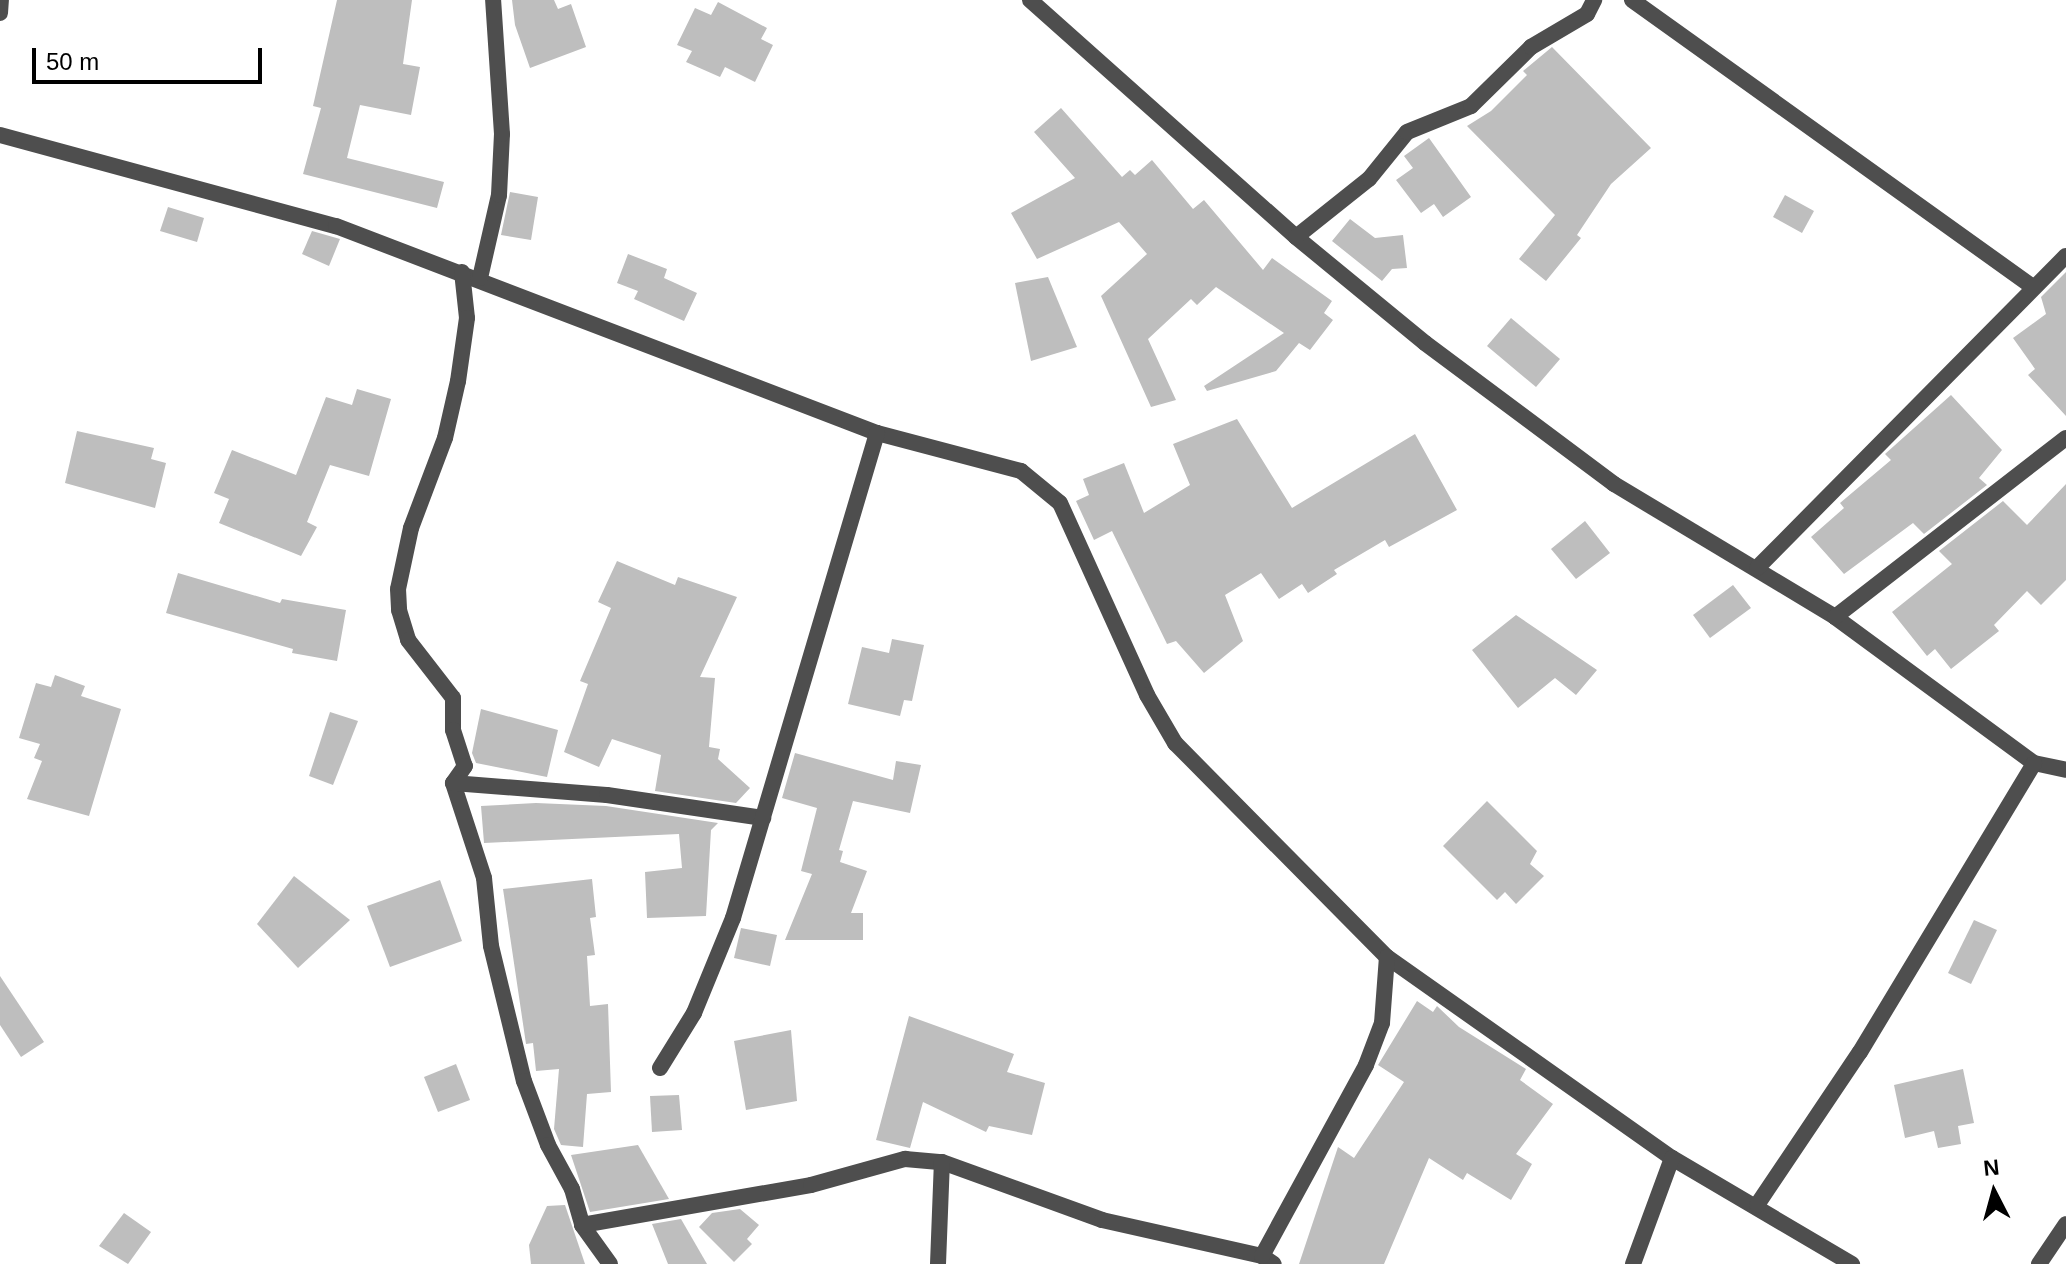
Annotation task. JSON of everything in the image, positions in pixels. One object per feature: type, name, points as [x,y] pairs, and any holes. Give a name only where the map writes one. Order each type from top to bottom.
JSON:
[{"type":"street","points":[[0,13],[1,0]]},
{"type":"street","points":[[480,278],[499,195],[502,134],[493,0]]},
{"type":"street","points":[[1030,0],[1296,237],[1425,343],[1614,484],[1835,617],[1968,710],[2034,763],[2066,770]]},
{"type":"street","points":[[1296,237],[1369,179],[1407,132],[1471,106],[1531,47],[1587,14],[1594,0]]},
{"type":"street","points":[[1632,0],[2033,287]]},
{"type":"street","points":[[0,135],[336,226],[480,278],[877,433],[1021,471],[1060,503],[1147,695],[1175,743],[1387,957],[1672,1158],[1757,1205],[1852,1264]]},
{"type":"street","points":[[1757,568],[2066,256]]},
{"type":"street","points":[[453,783],[465,766],[453,730],[453,698],[408,640],[398,589],[458,381],[467,318],[462,272]]},
{"type":"street","points":[[660,1068],[694,1013],[728,932],[877,433]]},
{"type":"street","points":[[1835,617],[2066,438]]},
{"type":"street","points":[[1757,1205],[1877,1025],[2034,763]]},
{"type":"street","points":[[453,783],[607,795],[763,818]]},
{"type":"street","points":[[453,783],[484,878],[491,946],[524,1081],[548,1145],[572,1189],[582,1225],[610,1264]]},
{"type":"street","points":[[582,1225],[811,1185],[905,1159],[942,1162],[1102,1220],[1268,1260],[1366,1065],[1382,1023],[1387,957]]},
{"type":"street","points":[[1633,1264],[1672,1158]]},
{"type":"street","points":[[938,1264],[942,1162]]},
{"type":"street","points":[[2039,1264],[2066,1224]]},
{"type":"building","points":[[337,0],[412,0],[403,64],[420,67],[411,115],[360,105],[347,158],[444,182],[437,208],[303,174],[321,108],[313,106]]},
{"type":"building","points":[[512,0],[554,0],[558,9],[571,4],[586,47],[530,68],[515,25]]},
{"type":"building","points":[[718,2],[767,28],[761,39],[773,45],[755,82],[725,67],[720,77],[686,62],[692,51],[677,45],[695,8],[711,15]]},
{"type":"building","points":[[1552,47],[1651,148],[1611,184],[1577,235],[1581,238],[1546,281],[1519,259],[1555,215],[1467,126],[1491,111],[1527,75],[1523,71]]},
{"type":"building","points":[[1061,108],[1122,177],[1130,170],[1135,175],[1152,160],[1193,209],[1204,200],[1263,270],[1272,258],[1332,301],[1324,313],[1333,320],[1310,350],[1299,343],[1276,371],[1207,391],[1204,386],[1284,333],[1216,287],[1197,305],[1191,299],[1148,339],[1176,400],[1151,407],[1101,296],[1147,254],[1119,222],[1037,259],[1011,213],[1075,178],[1034,132]]},
{"type":"building","points":[[1429,138],[1471,197],[1443,217],[1434,204],[1421,213],[1396,180],[1413,168],[1404,156]]},
{"type":"building","points":[[510,192],[538,197],[531,240],[501,235]]},
{"type":"building","points":[[1785,195],[1814,211],[1802,233],[1773,217]]},
{"type":"building","points":[[168,207],[204,218],[197,242],[160,231]]},
{"type":"building","points":[[1350,219],[1375,238],[1403,235],[1407,268],[1392,269],[1382,281],[1332,241]]},
{"type":"building","points":[[312,231],[340,239],[329,266],[302,254]]},
{"type":"building","points":[[628,254],[667,269],[664,278],[697,293],[684,321],[634,299],[638,291],[617,283]]},
{"type":"building","points":[[2066,272],[2066,416],[2028,375],[2035,369],[2013,338],[2046,314],[2041,297]]},
{"type":"building","points":[[1048,277],[1077,347],[1031,361],[1015,283]]},
{"type":"building","points":[[1511,318],[1560,359],[1536,387],[1487,346]]},
{"type":"building","points":[[357,389],[391,399],[369,476],[330,465],[307,522],[317,527],[301,556],[219,523],[229,499],[214,493],[232,450],[296,475],[326,397],[352,405]]},
{"type":"building","points":[[1951,395],[2002,450],[1979,478],[1987,485],[1924,534],[1913,523],[1844,574],[1811,537],[1844,508],[1840,503],[1891,460],[1885,454]]},
{"type":"building","points":[[1237,419],[1292,508],[1415,434],[1457,510],[1389,547],[1385,540],[1334,570],[1337,574],[1308,593],[1302,584],[1279,599],[1261,573],[1225,595],[1243,641],[1204,673],[1176,641],[1167,644],[1112,531],[1094,540],[1076,501],[1089,495],[1083,479],[1124,463],[1144,513],[1190,485],[1173,444]]},
{"type":"building","points":[[77,431],[154,448],[151,459],[166,463],[155,508],[65,483]]},
{"type":"building","points":[[2066,484],[2066,580],[2041,605],[2027,591],[1994,625],[1999,631],[1951,669],[1935,649],[1927,656],[1892,612],[1952,564],[1939,551],[2003,501],[2027,525]]},
{"type":"building","points":[[1585,521],[1610,553],[1576,579],[1551,549]]},
{"type":"building","points":[[617,561],[675,585],[678,577],[737,597],[700,677],[715,678],[709,747],[720,749],[718,759],[750,788],[736,803],[655,791],[661,755],[612,739],[599,767],[564,752],[588,684],[580,681],[611,608],[598,602]]},
{"type":"building","points":[[178,573],[280,603],[282,599],[346,610],[337,661],[292,653],[293,649],[166,613]]},
{"type":"building","points":[[1733,585],[1751,608],[1710,638],[1693,615]]},
{"type":"building","points":[[1516,615],[1597,670],[1576,695],[1555,678],[1518,708],[1472,650]]},
{"type":"building","points":[[892,639],[924,645],[912,701],[904,700],[900,716],[848,704],[862,647],[889,653]]},
{"type":"building","points":[[55,675],[85,686],[81,696],[121,709],[89,816],[27,799],[42,761],[34,758],[40,744],[19,738],[36,683],[51,687]]},
{"type":"building","points":[[481,709],[558,730],[547,777],[476,763],[472,753]]},
{"type":"building","points":[[330,712],[358,721],[333,785],[309,776]]},
{"type":"building","points":[[795,753],[893,780],[896,761],[921,765],[910,813],[853,801],[839,850],[843,851],[840,862],[867,871],[851,913],[863,913],[863,940],[785,940],[812,874],[801,871],[817,808],[782,798]]},
{"type":"building","points":[[1487,801],[1537,851],[1530,864],[1544,876],[1516,904],[1505,892],[1497,900],[1443,846]]},
{"type":"building","points":[[536,803],[606,806],[718,823],[711,830],[706,916],[647,918],[645,872],[682,868],[679,834],[484,843],[481,806]]},
{"type":"building","points":[[294,876],[350,920],[298,968],[257,924]]},
{"type":"building","points":[[592,879],[596,917],[590,918],[595,955],[587,956],[590,1006],[608,1004],[611,1092],[587,1094],[583,1147],[561,1145],[554,1129],[559,1069],[536,1071],[533,1043],[526,1044],[503,889]]},
{"type":"building","points":[[440,880],[462,941],[390,967],[367,906]]},
{"type":"building","points":[[1974,920],[1997,930],[1971,984],[1948,973]]},
{"type":"building","points":[[741,928],[777,935],[770,966],[734,958]]},
{"type":"building","points":[[0,976],[44,1042],[21,1057],[0,1025]]},
{"type":"building","points":[[1417,1001],[1433,1012],[1437,1006],[1459,1027],[1526,1069],[1520,1080],[1553,1104],[1516,1154],[1532,1164],[1511,1200],[1467,1173],[1463,1180],[1429,1158],[1384,1264],[1299,1264],[1338,1147],[1354,1158],[1404,1082],[1378,1065]]},
{"type":"building","points":[[909,1016],[1014,1054],[1007,1072],[1045,1083],[1032,1135],[989,1126],[986,1132],[923,1102],[910,1148],[876,1140]]},
{"type":"building","points":[[791,1030],[797,1101],[746,1110],[734,1041]]},
{"type":"building","points":[[456,1064],[470,1100],[438,1112],[424,1077]]},
{"type":"building","points":[[1963,1069],[1974,1123],[1958,1126],[1961,1144],[1938,1148],[1934,1131],[1905,1138],[1894,1085]]},
{"type":"building","points":[[679,1095],[682,1130],[652,1132],[650,1096]]},
{"type":"building","points":[[638,1145],[669,1199],[590,1212],[571,1155]]},
{"type":"building","points":[[565,1205],[585,1264],[531,1264],[529,1245],[547,1206]]},
{"type":"building","points":[[740,1209],[759,1225],[747,1239],[752,1244],[734,1262],[699,1227],[712,1213]]},
{"type":"building","points":[[124,1213],[151,1232],[128,1264],[99,1246]]},
{"type":"building","points":[[681,1219],[707,1264],[668,1264],[652,1224]]}]
